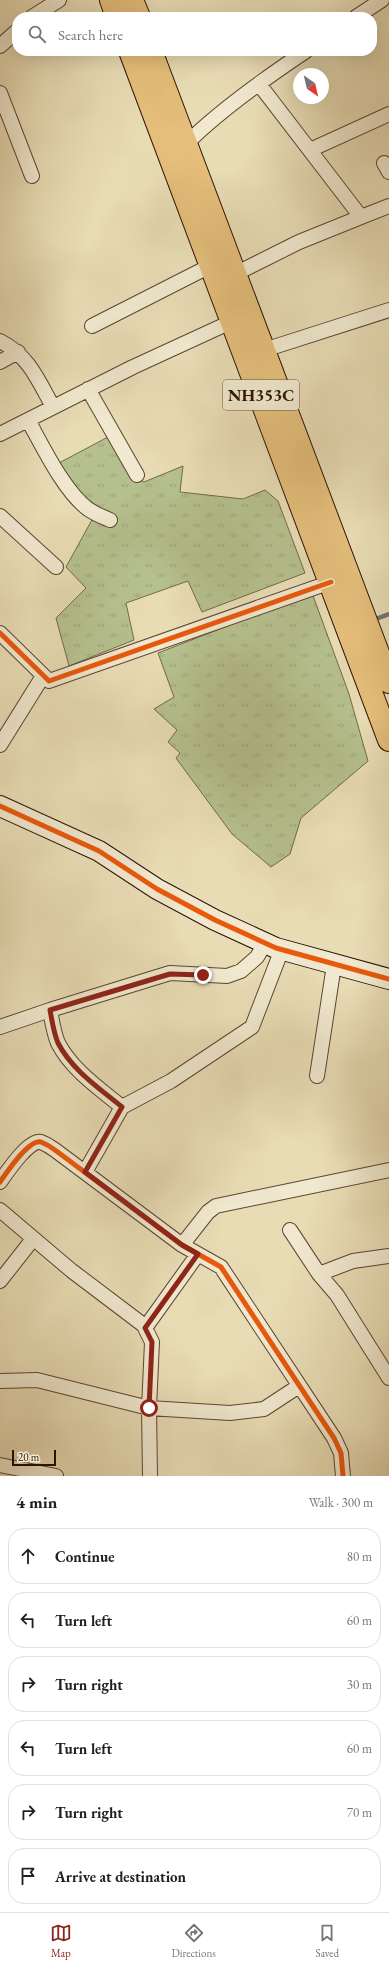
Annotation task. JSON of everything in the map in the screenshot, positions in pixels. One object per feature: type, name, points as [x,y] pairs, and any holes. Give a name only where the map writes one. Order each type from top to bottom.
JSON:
[{"type":"highway","points":[[111,0],[115,12]]},
{"type":"highway","points":[[132,0],[137,12]]},
{"type":"highway","name":"NH353C","points":[[132,56],[212,265],[389,740]]},
{"type":"highway","name":"NH353C","points":[[153,56],[389,682]]},
{"type":"street","points":[[40,12],[59,0]]},
{"type":"street","points":[[364,12],[382,0]]},
{"type":"street","points":[[0,46],[12,35]]},
{"type":"street","points":[[186,144],[198,132],[259,84],[299,56]]},
{"type":"street","points":[[259,84],[361,217]]},
{"type":"street","points":[[0,94],[32,176]]},
{"type":"street","points":[[310,150],[389,114]]},
{"type":"street","points":[[235,274],[298,242],[389,206]]},
{"type":"street","points":[[92,326],[212,265]]},
{"type":"street","points":[[264,350],[389,310]]},
{"type":"street","points":[[0,434],[133,367],[233,321]]},
{"type":"street","points":[[0,341],[18,352],[27,361],[53,407]]},
{"type":"street","points":[[0,362],[18,352]]},
{"type":"street","points":[[88,389],[138,475]]},
{"type":"street","points":[[28,420],[53,464],[74,495],[88,509],[110,520]]},
{"type":"street","points":[[0,516],[56,567]]},
{"type":"street","points":[[0,633],[49,681],[331,582]]},
{"type":"street","points":[[0,745],[43,676]]},
{"type":"street","points":[[0,806],[99,851],[157,889],[215,920],[274,946],[334,965],[389,979]]},
{"type":"street","points":[[0,1027],[50,1010],[170,974],[227,976],[241,971],[257,957],[274,946]]},
{"type":"street","points":[[85,1172],[122,1107],[171,1081],[252,1027],[274,946]]},
{"type":"street","points":[[317,1076],[334,965]]},
{"type":"street","points":[[50,1010],[58,1042],[69,1060],[82,1074],[122,1107]]},
{"type":"street","points":[[0,1182],[23,1152],[33,1143],[40,1142],[55,1150],[182,1245],[220,1267],[334,1438],[341,1453],[343,1476]]},
{"type":"street","points":[[182,1245],[208,1212],[216,1206],[389,1170]]},
{"type":"street","points":[[0,1210],[72,1271],[146,1327],[152,1342],[149,1408],[150,1476]]},
{"type":"street","points":[[290,1230],[319,1274],[337,1295],[389,1378]]},
{"type":"street","points":[[0,1281],[33,1239]]},
{"type":"street","points":[[146,1327],[198,1254]]},
{"type":"street","points":[[319,1274],[353,1261],[389,1256]]},
{"type":"street","points":[[0,1381],[37,1380],[149,1408],[230,1413],[264,1409],[299,1386]]},
{"type":"street","points":[[0,1465],[56,1476]]},
{"type":"green space","points":[[108,437],[129,473],[144,482],[183,466],[180,492],[243,499],[265,490],[278,501],[305,573],[202,612],[188,581],[126,603],[134,640],[69,666],[56,618],[86,588],[66,567],[99,507],[85,498],[59,463]]},
{"type":"green space","points":[[312,593],[349,694],[368,761],[301,818],[290,854],[271,867],[232,834],[176,758],[180,753],[168,742],[177,730],[154,709],[174,697],[158,653]]},
{"type":"waterway","points":[[373,620],[389,614]]},
{"type":"cycle path","points":[[0,633],[49,681],[331,582]]},
{"type":"cycle path","points":[[0,806],[99,851],[157,889],[215,920],[276,948],[389,979]]},
{"type":"cycle path","points":[[0,1182],[25,1151],[36,1142],[41,1142],[55,1150],[182,1245],[221,1267],[334,1438],[341,1453],[343,1476]]},
{"type":"route","points":[[149,1408],[152,1342],[145,1328],[198,1254],[182,1245],[85,1172],[122,1107],[82,1074],[69,1060],[58,1042],[50,1010],[170,974],[203,975]]}]
